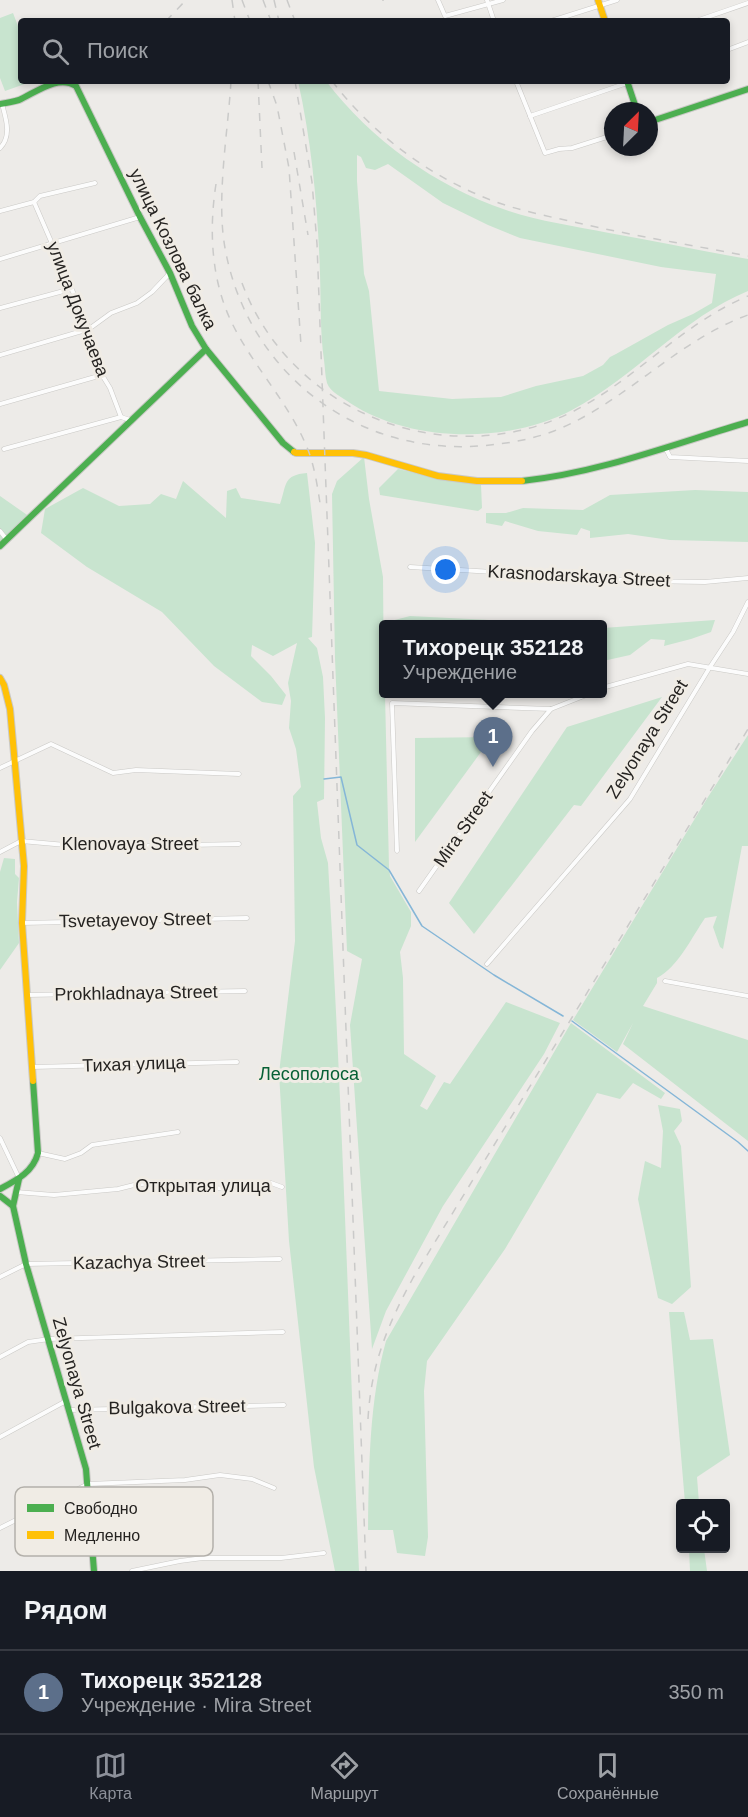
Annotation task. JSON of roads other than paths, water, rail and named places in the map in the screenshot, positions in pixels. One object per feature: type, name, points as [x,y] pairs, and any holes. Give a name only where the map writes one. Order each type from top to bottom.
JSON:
[{"type":"street","points":[[438,0],[445,16],[488,2],[503,0]]},
{"type":"street","points":[[559,18],[599,3],[617,0]]},
{"type":"street","points":[[488,2],[493,18]]},
{"type":"street","points":[[599,3],[605,18]]},
{"type":"street","points":[[705,18],[748,3]]},
{"type":"street","points":[[730,49],[748,42]]},
{"type":"street","points":[[0,148],[7,139],[7,124],[1,104],[14,102],[54,84]]},
{"type":"street","name":"улица Козлова балка","points":[[72,84],[80,92],[140,217],[170,273],[188,317],[206,349],[288,449],[297,453],[366,454],[438,476],[477,481],[514,482],[551,478],[588,470],[665,446]]},
{"type":"street","points":[[517,84],[545,153],[572,148],[604,138]]},
{"type":"street","points":[[530,116],[623,84]]},
{"type":"street","points":[[630,84],[635,102]]},
{"type":"street","points":[[658,119],[748,89]]},
{"type":"street","points":[[0,211],[34,202],[40,196],[95,183]]},
{"type":"street","name":"улица Докучаева","points":[[34,202],[89,329],[102,375],[110,388],[121,417]]},
{"type":"street","points":[[0,259],[140,217]]},
{"type":"street","points":[[0,355],[89,329],[111,313],[137,303],[152,292],[170,273]]},
{"type":"street","points":[[0,308],[71,289]]},
{"type":"street","points":[[0,546],[206,349]]},
{"type":"street","points":[[0,404],[102,375]]},
{"type":"street","points":[[4,449],[121,417],[130,420]]},
{"type":"street","points":[[748,422],[665,446],[670,457],[748,461]]},
{"type":"street","points":[[0,531],[7,540]]},
{"type":"street","name":"Krasnodarskaya Street","points":[[410,567],[640,580],[705,582],[748,578]]},
{"type":"street","name":"Zelyonaya Street","points":[[487,964],[630,800],[733,632],[748,602]]},
{"type":"street","points":[[607,687],[688,664],[748,674]]},
{"type":"street","points":[[0,678],[10,710],[16,759],[24,866],[22,923],[38,1156],[24,1176],[0,1189]]},
{"type":"street","points":[[397,852],[392,703],[551,709],[577,698]]},
{"type":"street","name":"Mira Street","points":[[419,891],[532,730],[551,709]]},
{"type":"street","points":[[0,768],[51,744],[113,773],[136,771],[238,774]]},
{"type":"street","points":[[0,852],[21,841]]},
{"type":"street","name":"Klenovaya Street","points":[[21,841],[88,847],[238,844]]},
{"type":"street","name":"Tsvetayevoy Street","points":[[22,923],[247,918]]},
{"type":"street","points":[[665,981],[748,996]]},
{"type":"street","name":"Prokhladnaya Street","points":[[27,995],[245,991]]},
{"type":"street","name":"Тихая улица","points":[[32,1067],[237,1062]]},
{"type":"street","points":[[38,1156],[65,1159],[81,1153],[92,1145],[178,1132]]},
{"type":"street","points":[[0,1138],[19,1179]]},
{"type":"street","name":"Zelyonaya Street","points":[[19,1179],[12,1206],[26,1264],[86,1469],[88,1487]]},
{"type":"street","name":"Открытая улица","points":[[16,1192],[54,1195],[118,1189],[138,1184],[231,1189],[271,1183],[282,1187]]},
{"type":"street","points":[[0,1196],[12,1206]]},
{"type":"street","name":"Kazachya Street","points":[[0,1277],[26,1264],[280,1259]]},
{"type":"street","points":[[0,1357],[28,1342],[49,1339],[283,1332]]},
{"type":"street","points":[[0,1437],[67,1401]]},
{"type":"street","name":"Bulgakova Street","points":[[69,1410],[284,1405]]},
{"type":"street","points":[[82,1487],[88,1484],[185,1480],[220,1475],[252,1479],[274,1488]]},
{"type":"street","points":[[0,1528],[15,1520]]},
{"type":"street","points":[[132,1571],[203,1558],[281,1558],[324,1553]]},
{"type":"street","name":"Zelyonaya Street","points":[[93,1556],[94,1571]]},
{"type":"waterway","points":[[324,779],[341,777],[357,845],[389,870],[422,926],[494,975],[563,1016]]},
{"type":"waterway","points":[[572,1021],[748,1151]]},
{"type":"railway","points":[[169,18],[186,0]]},
{"type":"railway","points":[[232,0],[235,18]]},
{"type":"railway","points":[[242,0],[249,18]]},
{"type":"railway","points":[[263,0],[270,18]]},
{"type":"railway","points":[[274,0],[278,18]]},
{"type":"railway","points":[[287,0],[294,18]]},
{"type":"railway","points":[[231,84],[222,208],[225,248],[237,292],[256,332],[282,367],[313,397],[350,420],[390,436],[433,445],[479,446],[536,437],[580,419],[628,389],[697,340],[748,315]]},
{"type":"railway","points":[[258,84],[262,168]]},
{"type":"railway","points":[[269,84],[277,106],[289,168],[301,345]]},
{"type":"railway","points":[[296,84],[312,182],[317,244],[366,1571]]},
{"type":"railway","points":[[335,84],[367,120],[407,154],[451,182],[499,203],[621,232],[748,256]]},
{"type":"railway","points":[[294,152],[308,235]]},
{"type":"railway","points":[[216,184],[213,253],[224,303],[248,351],[289,413],[306,445],[315,474],[320,503]]},
{"type":"railway","points":[[242,283],[265,329],[297,368],[336,398],[380,420],[427,433],[477,436],[526,429],[574,411],[597,398],[702,321],[748,296]]},
{"type":"railway","points":[[368,1419],[373,1381],[382,1346],[395,1313],[413,1278],[748,729]]},
{"type":"place","name":"Тихорецк 352128","points":[[493,767]]},
{"type":"park label","name":"Лесополоса","points":[[309,1074]]}]
